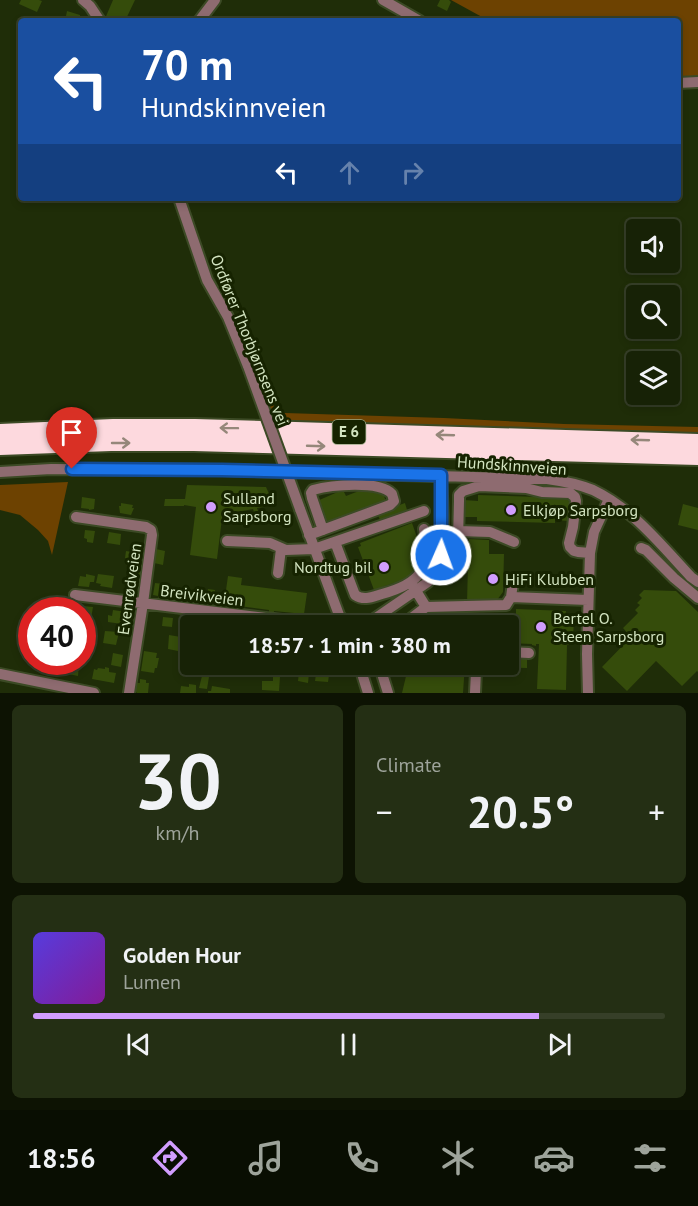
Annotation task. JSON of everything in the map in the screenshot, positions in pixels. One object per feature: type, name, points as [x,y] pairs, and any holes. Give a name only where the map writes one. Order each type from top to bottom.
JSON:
[{"type":"highway","name":"E 6","points":[[0,432],[195,427],[698,442]]},
{"type":"highway","name":"E 6","points":[[0,447],[194,442],[698,457]]},
{"type":"street","points":[[83,0],[98,18]]},
{"type":"street","points":[[201,18],[215,0]]},
{"type":"street","points":[[382,0],[415,18]]},
{"type":"street","points":[[681,83],[698,81]]},
{"type":"street","name":"Ordfører Thorbjørnsens vei","points":[[180,201],[207,280],[228,317],[248,366],[339,615]]},
{"type":"street","name":"Hundskinnveien","points":[[0,472],[51,469],[200,470],[548,479],[573,483],[591,490],[632,514],[698,582]]},
{"type":"street","points":[[335,542],[355,595],[360,598],[428,582],[438,567],[441,555],[441,475]]},
{"type":"street","points":[[309,535],[323,530],[390,505],[394,501],[392,494],[383,487],[338,485],[313,490],[311,494],[323,530]]},
{"type":"street","points":[[514,542],[490,532],[458,535],[459,495],[463,491],[479,486],[570,493],[576,501],[570,547],[574,551],[590,553]]},
{"type":"street","points":[[588,693],[590,553],[596,526],[609,499]]},
{"type":"street","points":[[227,541],[270,543],[281,549],[314,549],[424,511]]},
{"type":"street","name":"Evenrødveien","points":[[76,517],[146,527],[151,530],[143,603],[129,693]]},
{"type":"street","points":[[378,615],[413,587],[422,571],[426,543],[424,529]]},
{"type":"street","points":[[641,548],[698,598]]},
{"type":"street","points":[[278,573],[281,549]]},
{"type":"street","points":[[417,615],[426,607],[506,605],[511,597],[513,583]]},
{"type":"street","points":[[413,587],[426,607]]},
{"type":"street","name":"Breivikveien","points":[[75,595],[241,615]]},
{"type":"street","points":[[511,597],[588,600]]},
{"type":"street","points":[[519,653],[529,653]]},
{"type":"street","points":[[0,674],[94,693]]},
{"type":"street","points":[[362,675],[368,693]]},
{"type":"street","points":[[382,675],[388,693]]},
{"type":"street","points":[[475,693],[476,675]]},
{"type":"shaded area","points":[[451,0],[698,0],[698,82],[681,83],[681,18],[482,17]]},
{"type":"shaded area","points":[[224,302],[231,309],[262,362],[275,409],[285,413],[698,427],[698,434],[280,421],[279,415],[273,415],[240,332]]},
{"type":"shaded area","points":[[68,482],[52,555],[48,541],[38,530],[20,515],[0,510],[0,485]]},
{"type":"building","points":[[21,0],[42,1],[37,12],[19,4]]},
{"type":"building","points":[[113,0],[135,0],[126,18],[105,18]]},
{"type":"building","points":[[440,0],[451,2],[447,11],[437,6]]},
{"type":"building","points":[[67,11],[85,18],[66,18]]},
{"type":"building","points":[[187,485],[266,487],[274,505],[257,508],[258,511],[254,512],[253,509],[237,512],[223,510],[217,559],[190,555],[196,507],[164,506],[165,499],[185,499]]},
{"type":"building","points":[[364,489],[365,491],[382,489],[386,502],[326,524],[317,501],[340,491],[346,496]]},
{"type":"building","points":[[478,495],[570,498],[569,521],[555,520],[555,523],[477,521],[477,517],[463,517],[464,500],[478,501]]},
{"type":"building","points":[[82,497],[95,499],[94,509],[81,508]]},
{"type":"building","points":[[121,503],[133,505],[131,515],[120,513]]},
{"type":"building","points":[[405,503],[407,510],[380,520],[377,513]]},
{"type":"building","points":[[683,504],[698,508],[698,530],[678,525]]},
{"type":"building","points":[[412,523],[419,543],[414,545],[417,555],[415,570],[411,576],[395,586],[394,583],[374,590],[358,547],[361,546],[360,543]]},
{"type":"building","points":[[85,530],[95,531],[93,543],[87,542],[84,538]]},
{"type":"building","points":[[109,532],[121,534],[120,545],[107,543]]},
{"type":"building","points":[[469,539],[489,540],[489,554],[504,554],[503,592],[497,600],[467,603],[468,564],[465,564],[465,569],[462,569],[461,557],[466,557],[468,560]]},
{"type":"building","points":[[133,545],[137,545],[134,560],[125,558],[126,551],[132,552]]},
{"type":"building","points":[[156,549],[165,551],[163,565],[154,563]]},
{"type":"building","points":[[133,561],[143,562],[141,575],[131,573]]},
{"type":"building","points":[[86,574],[95,576],[94,582],[90,582],[89,587],[78,586],[80,576],[86,577]]},
{"type":"building","points":[[98,574],[114,576],[112,588],[96,583]]},
{"type":"building","points":[[228,576],[242,578],[241,585],[307,593],[304,614],[274,611],[274,613],[269,613],[269,610],[224,604]]},
{"type":"building","points":[[155,583],[164,584],[162,598],[153,595]]},
{"type":"building","points":[[208,589],[215,590],[214,603],[203,601],[204,592]]},
{"type":"building","points":[[644,590],[676,591],[698,612],[698,672],[682,686],[656,661],[627,691],[602,667],[631,637],[623,628],[638,613],[635,610],[642,598],[639,595]]},
{"type":"building","points":[[516,609],[566,611],[565,618],[574,618],[572,645],[567,645],[566,690],[537,689],[539,644],[536,646],[519,643],[519,615],[516,615]]},
{"type":"building","points":[[113,610],[132,613],[129,625],[108,622],[108,615],[112,616]]},
{"type":"building","points":[[442,611],[499,614],[499,615],[442,615]]},
{"type":"building","points":[[163,617],[173,618],[172,627],[162,626]]},
{"type":"building","points":[[105,631],[119,632],[116,645],[103,643]]},
{"type":"building","points":[[169,635],[180,637],[178,651],[168,649]]},
{"type":"building","points":[[144,651],[157,653],[156,658],[159,658],[154,673],[141,671]]},
{"type":"building","points":[[113,653],[123,655],[121,667],[111,665]]},
{"type":"building","points":[[519,656],[527,656],[527,668],[519,668]]},
{"type":"building","points":[[105,667],[109,668],[109,672],[116,673],[114,683],[92,679],[98,668],[105,669]]},
{"type":"building","points":[[299,675],[309,675],[308,683],[298,681]]},
{"type":"building","points":[[316,675],[329,675],[328,682],[315,681]]},
{"type":"building","points":[[406,675],[464,675],[463,693],[402,693]]},
{"type":"building","points":[[202,676],[209,677],[207,689],[199,688]]},
{"type":"building","points":[[273,676],[280,677],[279,691],[262,690],[262,681],[273,681]]},
{"type":"building","points":[[140,679],[149,683],[148,693],[135,691]]},
{"type":"building","points":[[189,684],[196,685],[196,693],[180,693],[181,686],[189,687]]},
{"type":"building","points":[[212,686],[230,689],[230,693],[208,693]]},
{"type":"place","name":"Sulland Sarpsborg","points":[[211,507]]},
{"type":"place","name":"Elkjøp Sarpsborg","points":[[511,510]]},
{"type":"place","name":"Nordtug bil","points":[[384,567]]},
{"type":"place","name":"HiFi Klubben","points":[[493,579]]},
{"type":"place","name":"Bertel O. Steen Sarpsborg","points":[[541,627]]},
{"type":"route","points":[[72,469],[441,475],[441,555]]}]
